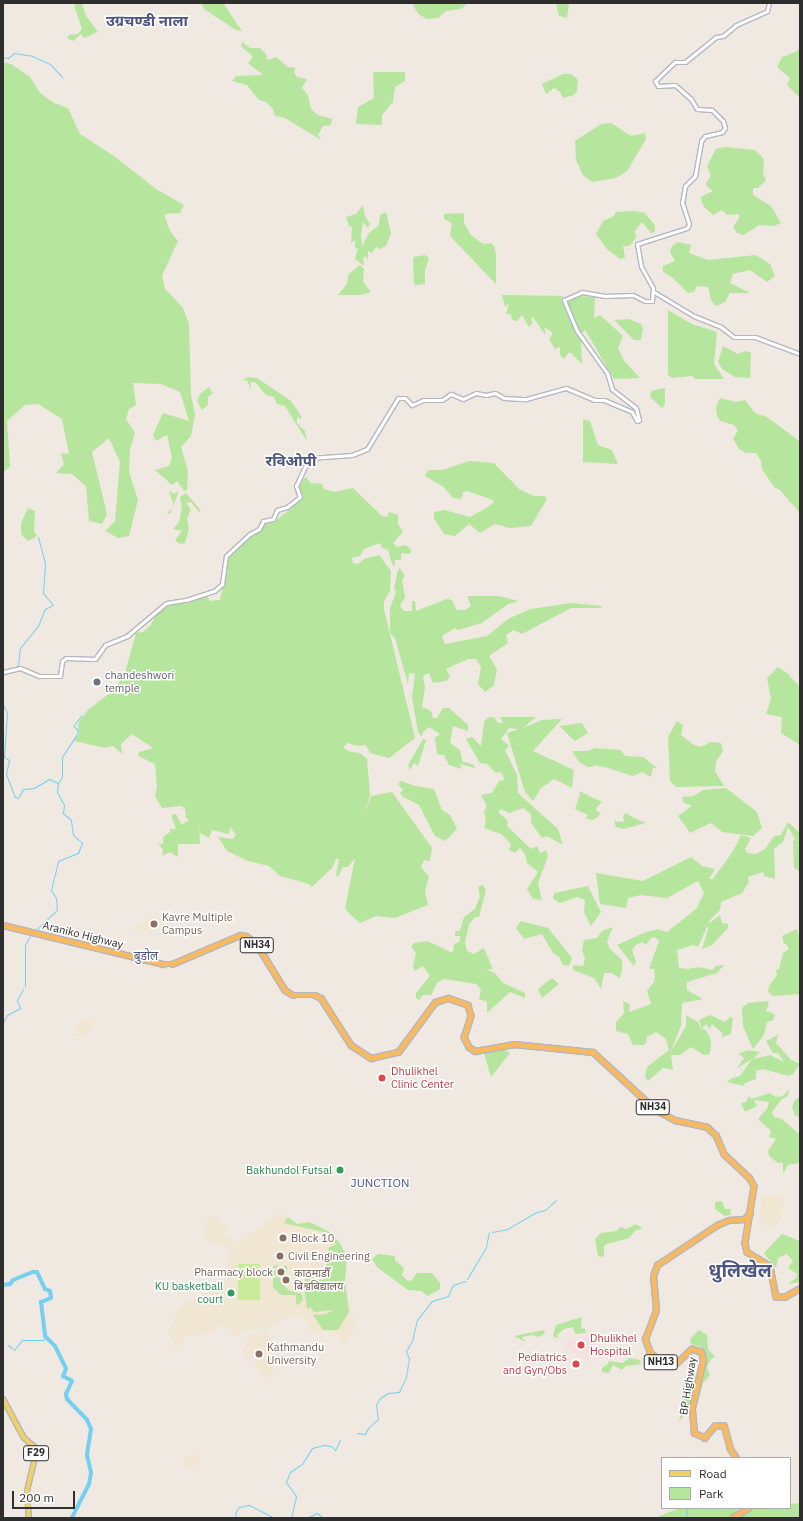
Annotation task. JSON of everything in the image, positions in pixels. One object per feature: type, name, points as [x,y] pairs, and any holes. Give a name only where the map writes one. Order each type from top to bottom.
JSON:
[{"type":"highway","name":"Araniko Highway","points":[[3,925],[163,964],[172,964],[240,935],[246,936],[256,943],[285,990],[293,995],[315,995],[321,998],[351,1045],[370,1058],[398,1052],[437,1000],[448,998],[464,1002],[468,1005],[471,1013],[464,1037],[472,1049],[479,1051],[514,1044],[593,1052],[655,1109],[675,1120],[707,1127],[716,1135],[724,1154],[751,1178],[754,1189],[745,1243],[747,1252],[770,1266],[776,1296],[780,1297],[800,1288]]},
{"type":"highway","name":"BP Highway","points":[[736,1457],[724,1426],[715,1426],[705,1438],[694,1433],[692,1408],[703,1360],[701,1352],[692,1349],[678,1363],[664,1364],[650,1353],[645,1339],[656,1310],[653,1276],[656,1265],[718,1225],[729,1220],[747,1217],[752,1208]]},
{"type":"highway","points":[[740,1219],[748,1228]]},
{"type":"highway","points":[[732,1518],[746,1509]]},
{"type":"main road","points":[[769,3],[766,11],[736,25],[723,36],[716,37],[685,62],[675,62],[655,81],[658,86],[675,85],[691,99],[697,109],[712,110],[723,121],[726,128],[722,132],[704,136],[701,141],[695,176],[685,186],[682,203],[689,224],[687,228],[637,244],[641,266],[654,292],[694,316],[721,327],[734,337],[756,337],[800,354]]},
{"type":"main road","points":[[3,672],[20,668],[39,676],[60,676],[66,658],[95,659],[105,645],[127,636],[167,602],[210,594],[220,587],[226,556],[250,534],[259,529],[263,521],[272,519],[278,510],[287,508],[300,497],[296,486],[309,458],[360,453],[376,437],[395,400],[401,397],[412,405],[423,400],[442,400],[450,395],[463,398],[476,392],[486,395],[495,393],[504,398],[526,399],[566,388],[594,400],[604,400],[632,412],[638,422],[636,408],[612,389],[607,373],[577,331],[564,300],[582,292],[604,296],[633,295],[649,302],[652,301],[654,292]]},
{"type":"main road","name":"F29","points":[[3,1398],[24,1438],[37,1449],[27,1491],[29,1518]]},
{"type":"shaded area","name":"Kavre Multiple Campus","points":[[166,915],[167,924],[152,933],[142,930],[136,932],[133,929],[152,917]]},
{"type":"shaded area","points":[[82,1019],[96,1022],[93,1030],[90,1030],[86,1038],[75,1035]]},
{"type":"shaded area","points":[[760,1194],[780,1197],[785,1201],[781,1206],[782,1217],[770,1232],[766,1224],[759,1222],[762,1197]]},
{"type":"shaded area","name":"काठमाडौँ बिश्वबिद्यालय","points":[[282,1213],[289,1213],[288,1217],[297,1224],[309,1222],[320,1227],[340,1243],[347,1258],[345,1281],[351,1315],[358,1327],[353,1329],[347,1342],[341,1342],[342,1339],[330,1331],[315,1331],[312,1333],[301,1315],[285,1318],[265,1328],[242,1330],[239,1337],[229,1332],[232,1329],[222,1325],[206,1334],[189,1335],[183,1338],[180,1347],[173,1347],[174,1343],[168,1330],[174,1323],[176,1312],[184,1304],[221,1286],[230,1275],[227,1261],[229,1252],[240,1240],[248,1237],[266,1222]]},
{"type":"shaded area","points":[[211,1216],[221,1219],[220,1223],[227,1225],[226,1231],[221,1235],[234,1241],[229,1248],[203,1239],[207,1220]]},
{"type":"shaded area","name":"Kathmandu University","points":[[265,1330],[272,1341],[276,1362],[272,1374],[264,1379],[254,1362],[255,1357],[244,1357],[243,1350],[247,1348],[246,1339],[251,1335],[258,1336]]},
{"type":"shaded area","name":"Dhulikhel Hospital","points":[[596,1333],[601,1336],[588,1361],[564,1348],[569,1339]]},
{"type":"shaded area","points":[[194,1453],[200,1462],[189,1470],[182,1461]]},
{"type":"green space","points":[[76,3],[82,3],[86,16],[98,32],[84,38],[81,34],[73,41],[67,38],[69,35],[78,34],[82,29],[74,5]]},
{"type":"green space","points":[[201,3],[223,3],[242,31],[236,30],[204,9]]},
{"type":"green space","points":[[412,3],[468,3],[461,9],[446,11],[438,18],[427,19],[418,14]]},
{"type":"green space","points":[[556,3],[569,3],[567,18],[559,16]]},
{"type":"green space","points":[[242,42],[250,48],[260,48],[266,54],[267,60],[276,57],[288,67],[296,68],[294,72],[297,77],[307,79],[302,88],[308,95],[311,109],[318,115],[332,119],[331,125],[323,126],[318,135],[321,140],[285,118],[275,116],[273,109],[266,102],[259,100],[247,85],[232,81],[236,76],[263,75],[248,63],[253,57],[241,46]]},
{"type":"green space","points":[[800,48],[800,98],[787,85],[790,78],[777,67],[782,57],[796,52]]},
{"type":"green space","points":[[3,62],[11,64],[30,77],[40,93],[54,103],[68,108],[80,134],[114,156],[156,189],[184,205],[180,213],[164,214],[170,231],[178,241],[162,276],[165,289],[183,308],[189,324],[191,395],[195,415],[191,436],[181,447],[188,471],[187,490],[184,491],[177,481],[172,485],[155,470],[169,466],[172,458],[167,435],[156,441],[153,435],[163,413],[189,421],[180,392],[161,384],[133,383],[136,405],[129,409],[126,419],[135,433],[130,449],[129,472],[138,500],[129,536],[118,538],[105,531],[115,521],[120,462],[109,438],[92,452],[107,514],[102,524],[89,521],[86,486],[72,474],[56,473],[64,464],[61,453],[69,454],[62,419],[38,404],[25,405],[7,421],[10,466],[3,473]]},
{"type":"green space","points":[[405,72],[405,81],[395,87],[393,102],[382,115],[382,125],[356,124],[358,107],[374,98],[373,73]]},
{"type":"green space","points":[[563,74],[571,74],[578,80],[577,91],[574,95],[563,98],[560,92],[554,88],[546,94],[542,84]]},
{"type":"green space","points":[[611,123],[631,136],[645,133],[646,139],[627,171],[616,178],[592,182],[583,175],[576,160],[575,141],[601,124]]},
{"type":"green space","points":[[725,147],[755,150],[764,159],[763,173],[766,180],[758,188],[753,188],[753,195],[771,206],[781,223],[774,226],[759,225],[744,235],[737,233],[733,227],[739,218],[739,214],[727,215],[722,210],[713,215],[704,207],[700,197],[713,191],[707,187],[706,183],[711,176],[707,166],[716,149]]},
{"type":"green space","points":[[363,205],[365,216],[370,224],[368,228],[363,222],[361,236],[362,246],[369,233],[379,225],[380,215],[386,212],[391,233],[386,246],[380,249],[376,247],[372,253],[368,251],[368,261],[367,257],[363,258],[364,266],[355,259],[358,248],[355,249],[355,240],[351,243],[352,227],[349,226],[346,217],[356,214]]},
{"type":"green space","points":[[634,211],[645,213],[655,225],[655,232],[651,233],[642,222],[635,231],[636,237],[633,242],[629,246],[623,246],[625,258],[620,259],[607,249],[596,234],[603,221],[614,216],[616,212]]},
{"type":"green space","points":[[464,213],[464,223],[471,235],[483,244],[491,243],[494,246],[496,254],[496,284],[450,236],[452,223],[444,219],[444,214]]},
{"type":"green space","points":[[678,242],[691,245],[689,253],[708,260],[756,255],[770,264],[775,276],[767,282],[750,270],[733,274],[730,283],[750,293],[730,293],[725,302],[716,306],[711,300],[708,287],[697,286],[694,292],[688,293],[673,278],[663,272],[663,266],[675,261],[670,252],[672,246]]},
{"type":"green space","points":[[425,255],[429,258],[425,270],[425,284],[417,285],[414,284],[414,257]]},
{"type":"green space","points":[[360,265],[364,269],[363,282],[371,292],[361,295],[338,295],[347,284],[348,275]]},
{"type":"green space","points":[[502,295],[564,296],[561,298],[564,308],[581,341],[582,364],[571,353],[568,353],[564,359],[560,355],[560,347],[555,349],[549,339],[553,333],[544,327],[546,336],[533,317],[531,319],[533,323],[529,327],[522,315],[517,321],[512,320],[511,314],[506,314],[509,303],[505,307]]},
{"type":"green space","points":[[569,297],[595,297],[594,318],[600,315],[623,336],[618,348],[625,362],[640,378],[614,379],[585,330],[582,333],[579,330],[566,301]]},
{"type":"green space","points":[[668,310],[692,324],[717,332],[714,364],[724,379],[695,379],[692,376],[672,378],[668,375]]},
{"type":"green space","points":[[629,319],[641,324],[643,328],[641,340],[634,340],[614,320]]},
{"type":"green space","points":[[723,346],[738,354],[745,351],[751,353],[750,378],[735,377],[722,369],[718,362]]},
{"type":"green space","points":[[248,377],[257,378],[291,401],[301,416],[301,419],[297,417],[297,423],[305,431],[307,441],[285,406],[277,404],[274,397],[266,395],[255,382],[251,382],[250,391],[249,384],[247,383],[249,381],[243,380]]},
{"type":"green space","points":[[209,387],[213,393],[208,397],[208,405],[202,410],[197,401],[201,393]]},
{"type":"green space","points":[[665,388],[665,404],[662,408],[650,397],[651,391]]},
{"type":"green space","points":[[720,398],[736,402],[745,400],[755,413],[767,417],[799,441],[800,513],[780,490],[774,487],[762,469],[761,461],[756,453],[746,453],[739,449],[733,438],[738,431],[734,425],[720,421],[717,416],[716,406]]},
{"type":"green space","points":[[583,419],[590,421],[598,445],[612,450],[618,464],[583,462]]},
{"type":"green space","points":[[469,461],[494,463],[519,489],[534,496],[545,496],[547,499],[531,526],[509,528],[495,524],[480,533],[469,524],[455,536],[444,534],[434,519],[434,512],[444,510],[470,517],[488,507],[493,503],[493,500],[467,491],[462,493],[463,496],[460,499],[453,498],[444,487],[425,476],[428,470],[442,470]]},
{"type":"green space","points":[[306,477],[311,483],[322,484],[324,489],[334,492],[353,488],[381,515],[387,517],[389,512],[398,515],[398,524],[403,532],[393,543],[397,547],[406,545],[411,550],[410,554],[401,553],[401,560],[395,560],[395,566],[392,564],[388,550],[382,548],[380,543],[364,549],[360,556],[352,558],[353,563],[358,564],[364,559],[379,555],[391,571],[390,591],[384,602],[384,609],[415,738],[389,758],[370,753],[366,745],[357,746],[347,743],[343,748],[351,752],[360,753],[367,759],[370,795],[363,817],[371,796],[392,792],[432,848],[430,861],[424,860],[421,867],[429,877],[425,891],[428,905],[395,918],[376,916],[360,923],[345,909],[355,858],[348,867],[343,867],[338,877],[336,875],[339,859],[336,859],[332,868],[312,887],[309,884],[280,876],[269,866],[248,861],[227,851],[218,837],[233,839],[236,835],[230,827],[229,834],[212,830],[209,838],[200,833],[199,821],[200,844],[178,844],[178,857],[170,852],[162,856],[163,849],[158,844],[163,844],[163,837],[170,832],[170,829],[176,829],[171,815],[176,814],[182,825],[189,820],[186,818],[185,808],[181,806],[162,808],[155,796],[157,787],[155,764],[138,756],[139,752],[153,748],[132,734],[121,744],[122,754],[113,746],[105,748],[74,741],[79,734],[78,723],[88,710],[115,689],[125,673],[136,633],[143,632],[151,625],[157,611],[167,603],[206,595],[210,601],[220,600],[229,554],[264,524],[274,522],[301,499],[297,485]]},
{"type":"green space","points":[[169,490],[174,494],[179,491],[172,509],[173,503]]},
{"type":"green space","points":[[186,493],[201,511],[199,512],[191,502],[186,503],[191,509],[187,519],[189,529],[185,543],[180,544],[175,540],[182,531],[173,529],[179,522],[182,507],[180,497]]},
{"type":"green space","points":[[28,508],[35,511],[34,531],[37,536],[28,541],[21,534],[21,523]]},
{"type":"green space","points":[[400,568],[405,576],[402,580],[405,597],[400,606],[404,611],[412,611],[412,601],[415,601],[416,611],[447,599],[452,600],[457,610],[465,610],[471,606],[467,596],[498,596],[519,601],[508,604],[482,623],[458,630],[455,628],[442,636],[445,644],[487,636],[508,619],[530,609],[571,603],[602,606],[601,608],[571,608],[522,634],[514,630],[506,635],[508,643],[489,656],[497,669],[494,685],[485,692],[478,684],[481,667],[476,659],[468,659],[446,669],[450,676],[446,681],[433,683],[429,673],[423,676],[425,687],[422,707],[431,711],[433,718],[437,718],[443,708],[449,708],[468,725],[468,731],[453,726],[450,743],[460,750],[462,761],[474,765],[475,768],[460,764],[462,769],[449,765],[444,755],[437,754],[435,738],[440,734],[429,727],[423,732],[422,737],[418,732],[412,697],[415,674],[409,673],[408,684],[395,638],[390,633],[390,608],[396,592],[394,588],[398,570]]},
{"type":"green space","points":[[778,667],[787,673],[800,687],[800,745],[781,733],[782,717],[766,714],[771,699],[767,678]]},
{"type":"green space","points":[[494,717],[498,723],[503,723],[500,717],[536,717],[523,728],[542,720],[562,719],[533,751],[574,770],[572,788],[554,779],[541,788],[533,801],[525,792],[507,733],[519,729],[509,728],[501,739],[509,746],[505,750],[517,775],[518,793],[558,829],[563,845],[547,836],[542,838],[531,823],[531,814],[523,808],[509,813],[501,809],[498,812],[508,821],[507,826],[531,849],[537,846],[540,853],[546,850],[548,856],[538,883],[542,900],[533,899],[527,889],[538,872],[527,863],[525,854],[520,848],[515,853],[509,850],[511,844],[501,834],[484,828],[486,820],[484,812],[487,806],[481,795],[492,793],[499,781],[505,780],[501,772],[496,773],[487,764],[480,763],[466,739],[472,737],[481,746],[484,722],[487,718]]},
{"type":"green space","points":[[677,721],[683,725],[681,735],[694,745],[701,747],[711,742],[721,743],[723,751],[716,762],[715,771],[724,786],[676,787],[670,781],[668,737]]},
{"type":"green space","points":[[582,723],[588,733],[575,741],[559,726]]},
{"type":"green space","points":[[423,739],[426,740],[418,766],[414,763],[410,770],[408,765]]},
{"type":"green space","points":[[595,748],[621,750],[625,756],[643,757],[657,768],[653,768],[651,777],[642,772],[633,776],[594,765],[593,767],[588,767],[579,762],[572,751],[588,751]]},
{"type":"green space","points":[[401,781],[415,786],[434,789],[442,810],[450,815],[457,829],[445,841],[435,836],[419,805],[403,797],[400,793],[403,790],[398,784]]},
{"type":"green space","points":[[726,788],[757,812],[762,828],[753,836],[722,832],[711,823],[690,833],[678,816],[692,806],[683,802],[682,797],[693,796],[703,790]]},
{"type":"green space","points":[[579,791],[602,802],[596,808],[597,812],[601,811],[598,817],[593,820],[585,818],[588,815],[575,809],[580,794]]},
{"type":"green space","points":[[626,813],[646,823],[623,829],[616,827],[614,821],[624,822],[623,816]]},
{"type":"green space","points":[[788,822],[800,833],[800,872],[794,868],[793,842],[795,839],[788,827],[783,842],[774,849],[775,879],[764,876],[763,872],[748,877],[749,882],[742,893],[721,902],[720,910],[710,920],[698,947],[693,945],[677,950],[679,968],[687,969],[699,967],[713,970],[715,966],[724,965],[717,973],[687,982],[687,990],[703,999],[682,1003],[681,1026],[670,1053],[686,1026],[686,1015],[698,1022],[701,1029],[706,1030],[711,1040],[710,1054],[704,1055],[691,1047],[680,1055],[671,1055],[673,1070],[663,1068],[648,1081],[645,1077],[647,1067],[669,1050],[666,1039],[656,1032],[647,1037],[646,1043],[643,1045],[633,1045],[628,1034],[616,1031],[616,1022],[624,1013],[623,1001],[630,1004],[629,1012],[651,1004],[647,991],[654,982],[655,976],[654,969],[649,969],[659,941],[655,937],[651,938],[646,945],[642,942],[636,945],[632,950],[636,961],[634,966],[617,945],[646,932],[658,929],[667,932],[696,909],[704,893],[698,881],[667,898],[641,895],[628,898],[626,908],[600,904],[596,873],[643,881],[691,857],[702,866],[715,869],[709,879],[713,879],[733,851],[741,835],[751,838],[745,849],[747,853],[756,854],[765,849],[774,836],[781,835]]},
{"type":"green space","points":[[483,885],[486,890],[479,917],[475,917],[469,924],[465,943],[467,951],[474,954],[484,948],[493,969],[487,970],[495,973],[503,983],[525,993],[525,998],[510,992],[487,1013],[487,1002],[479,999],[481,990],[476,984],[444,979],[437,983],[431,995],[423,995],[419,1000],[416,998],[416,993],[430,976],[423,966],[415,971],[413,966],[416,953],[411,947],[414,943],[427,941],[453,953],[454,944],[460,941],[460,936],[455,936],[455,931],[460,931],[464,917],[475,909],[480,896],[478,887]]},
{"type":"green space","points":[[588,886],[601,912],[591,926],[584,912],[585,900],[577,897],[560,903],[553,899],[554,893]]},
{"type":"green space","points":[[720,915],[722,923],[728,924],[728,928],[712,945],[702,949],[708,929],[707,925]]},
{"type":"green space","points":[[521,921],[548,928],[572,958],[569,966],[563,965],[559,957],[553,953],[542,934],[524,939],[516,928]]},
{"type":"green space","points":[[613,927],[607,941],[610,949],[622,960],[622,970],[620,978],[611,973],[604,973],[601,989],[594,978],[573,970],[573,965],[583,966],[585,959],[582,950],[584,940],[597,938],[602,931]]},
{"type":"green space","points":[[797,929],[800,942],[800,994],[773,996],[768,992],[769,986],[777,975],[776,970],[779,969],[783,953],[789,949],[786,944],[784,944],[782,936]]},
{"type":"green space","points":[[552,978],[559,984],[542,998],[538,989]]},
{"type":"green space","points":[[769,1002],[766,1012],[770,1012],[775,1015],[773,1020],[767,1022],[764,1035],[753,1049],[743,1026],[742,1008],[748,1003]]},
{"type":"green space","points":[[710,1015],[725,1022],[730,1017],[733,1018],[731,1034],[722,1037],[722,1033],[712,1024],[710,1029],[706,1024],[702,1029],[699,1020]]},
{"type":"green space","points":[[778,1035],[776,1043],[791,1060],[800,1064],[793,1074],[789,1076],[763,1069],[756,1071],[756,1079],[745,1083],[744,1086],[727,1082],[732,1078],[740,1076],[752,1059],[737,1068],[744,1058],[738,1054],[748,1050],[760,1052],[753,1059],[770,1055],[784,1062],[778,1053],[773,1053],[766,1041]]},
{"type":"green space","points":[[501,1047],[510,1053],[491,1077],[484,1053]]},
{"type":"green space","points":[[789,1089],[788,1096],[782,1099],[772,1112],[774,1117],[782,1119],[799,1134],[800,1159],[799,1163],[788,1165],[783,1174],[783,1163],[778,1163],[769,1156],[768,1151],[776,1139],[769,1137],[771,1131],[758,1119],[767,1109],[769,1102],[754,1100],[757,1106],[745,1112],[741,1103],[746,1102],[749,1096],[751,1099],[770,1093],[776,1097],[783,1096]]},
{"type":"green space","points":[[800,1097],[800,1118],[795,1115],[792,1107],[795,1100]]},
{"type":"green space","points":[[722,1201],[725,1209],[731,1209],[730,1215],[725,1216],[715,1209],[715,1202]]},
{"type":"green space","points":[[288,1217],[297,1224],[309,1222],[330,1232],[340,1243],[347,1258],[345,1281],[349,1312],[338,1330],[323,1330],[313,1315],[326,1314],[334,1310],[314,1312],[310,1307],[307,1309],[305,1292],[305,1279],[324,1280],[327,1263],[330,1261],[328,1248],[336,1244],[328,1233],[284,1223]]},
{"type":"green space","points":[[636,1224],[643,1229],[636,1230],[629,1238],[607,1244],[604,1246],[604,1257],[598,1256],[595,1239],[601,1233],[617,1231],[620,1227],[626,1229]]},
{"type":"green space","points":[[782,1234],[800,1241],[800,1282],[788,1284],[796,1278],[797,1274],[788,1268],[793,1261],[787,1254],[778,1258],[776,1268],[764,1253]]},
{"type":"green space","points":[[378,1254],[395,1256],[395,1260],[404,1268],[402,1275],[408,1281],[412,1280],[417,1273],[432,1273],[440,1283],[440,1289],[428,1296],[421,1291],[408,1290],[377,1267],[372,1259]]},
{"type":"green space","points":[[238,1264],[260,1264],[260,1300],[238,1300]]},
{"type":"green space","points":[[278,1265],[275,1276],[284,1278],[284,1266],[287,1265],[287,1279],[282,1283],[288,1290],[302,1294],[303,1300],[299,1304],[296,1305],[296,1295],[281,1295],[273,1287],[273,1266]]},
{"type":"green space","points":[[582,1317],[581,1328],[585,1329],[586,1333],[575,1334],[573,1327],[564,1329],[557,1335],[559,1339],[553,1336],[556,1325]]},
{"type":"green space","points":[[544,1330],[545,1333],[539,1337],[532,1335],[522,1337],[526,1342],[514,1336]]},
{"type":"green space","points":[[699,1330],[707,1335],[708,1349],[715,1357],[711,1359],[707,1367],[710,1375],[703,1383],[696,1411],[706,1359],[701,1347],[691,1344],[690,1339]]},
{"type":"green space","points":[[629,1358],[640,1360],[641,1364],[626,1366],[622,1370],[613,1365],[609,1373],[602,1372],[602,1368],[609,1363],[608,1361],[623,1363]]},
{"type":"green space","points":[[697,1372],[693,1401],[679,1422],[684,1400],[682,1389],[689,1375],[695,1376]]},
{"type":"green space","points":[[800,1503],[800,1518],[733,1518],[750,1509],[791,1509],[791,1504]]},
{"type":"green space","points":[[677,1509],[738,1509],[740,1511],[729,1518],[655,1518]]},
{"type":"waterway","points":[[3,57],[8,58],[14,53],[32,56],[50,64],[62,77]]},
{"type":"waterway","points":[[13,668],[18,666],[20,648],[38,626],[45,609],[53,605],[43,593],[45,563],[38,537]]},
{"type":"waterway","points":[[3,675],[8,673]]},
{"type":"waterway","points":[[3,704],[7,713],[4,757],[9,760],[6,774],[15,797],[18,798],[23,789],[34,788],[49,779],[58,783]]},
{"type":"waterway","points":[[36,930],[57,910],[56,898],[51,890],[58,861],[78,853],[82,843],[73,835],[71,820],[63,813],[64,805],[57,792],[58,783],[62,777],[62,757],[77,734],[78,730],[73,726],[82,715]]},
{"type":"waterway","points":[[25,986],[25,945],[30,936]]},
{"type":"waterway","points":[[3,1023],[7,1015],[20,1008],[17,1000],[23,989]]},
{"type":"waterway","points":[[492,1232],[507,1229],[537,1212],[545,1210],[556,1200]]},
{"type":"waterway","points":[[467,1279],[486,1247],[489,1232]]},
{"type":"waterway","points":[[3,1285],[10,1284],[13,1280],[33,1272],[37,1272],[45,1289],[50,1291],[51,1298],[41,1302],[45,1336],[55,1346],[66,1369],[63,1376],[72,1381],[66,1394],[67,1399],[87,1420],[91,1429],[87,1455],[91,1473],[89,1484],[72,1518]]},
{"type":"waterway","points":[[357,1433],[365,1434],[368,1428],[378,1419],[376,1405],[380,1398],[388,1393],[399,1392],[406,1377],[409,1359],[406,1351],[412,1341],[417,1320],[432,1301],[448,1296],[453,1285],[465,1281]]},
{"type":"waterway","points":[[14,1350],[22,1340],[44,1340],[45,1336]]},
{"type":"waterway","points":[[8,1345],[13,1349]]},
{"type":"waterway","points":[[291,1518],[296,1496],[286,1482],[290,1472],[302,1464],[312,1448],[324,1445],[331,1446],[335,1450],[340,1440]]},
{"type":"waterway","points":[[236,1518],[235,1513],[239,1507],[249,1505],[274,1518]]},
{"type":"waterway","points":[[688,1509],[686,1513],[688,1518]]},
{"type":"waterway","points":[[307,1518],[317,1513],[323,1518]]},
{"type":"place","name":"chandeshwori temple","points":[[97,682]]},
{"type":"place","name":"Kavre Multiple Campus","points":[[154,924]]},
{"type":"place","name":"Dhulikhel Clinic Center","points":[[382,1078]]},
{"type":"place","name":"Bakhundol Futsal","points":[[340,1170]]},
{"type":"place","name":"Block 10","points":[[283,1238]]},
{"type":"place","name":"Civil Engineering","points":[[280,1256]]},
{"type":"place","name":"Pharmacy block","points":[[281,1272]]},
{"type":"place","name":"काठमाडौँ बिश्वबिद्यालय","points":[[286,1280]]},
{"type":"place","name":"KU basketball court","points":[[231,1293]]},
{"type":"place","name":"Dhulikhel Hospital","points":[[581,1345]]},
{"type":"place","name":"Kathmandu University","points":[[259,1354]]},
{"type":"place","name":"Pediatrics and Gyn/Obs","points":[[576,1364]]},
{"type":"district","name":"उग्रचण्डी नाला","points":[[147,21]]},
{"type":"district","name":"रविओपी","points":[[291,461]]},
{"type":"district","name":"बुडोल","points":[[146,956]]},
{"type":"district","name":"JUNCTION","points":[[380,1183]]},
{"type":"district","name":"धुलिखेल","points":[[740,1271]]}]
